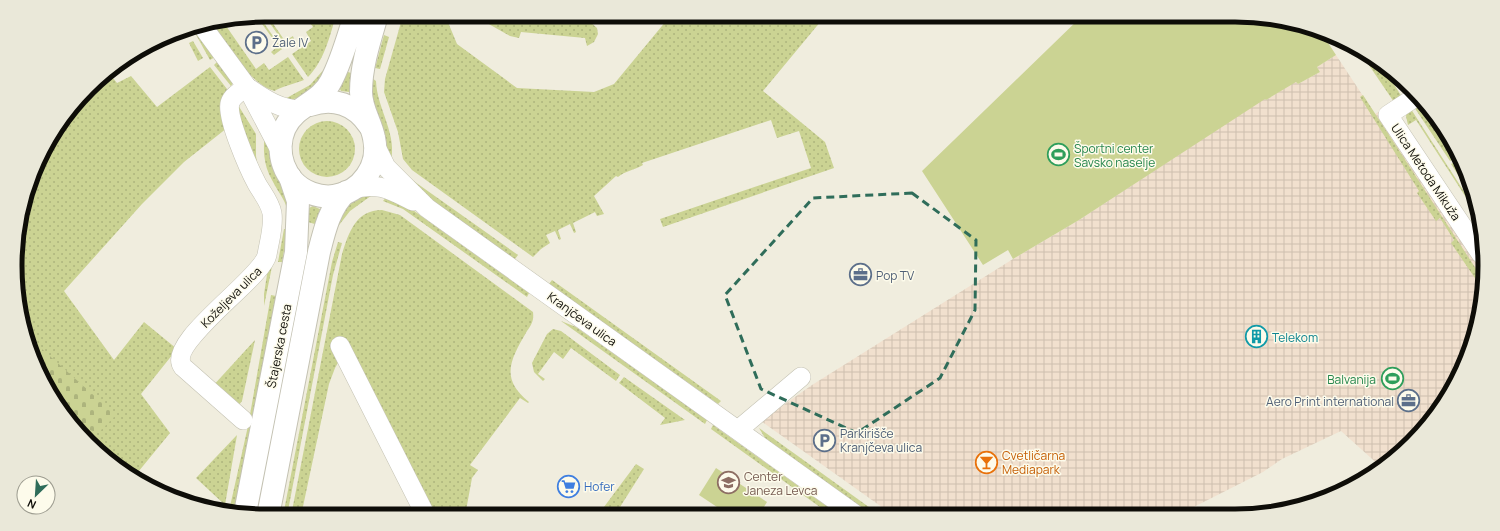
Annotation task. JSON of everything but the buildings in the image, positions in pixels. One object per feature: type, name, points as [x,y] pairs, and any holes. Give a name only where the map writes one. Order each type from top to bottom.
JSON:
[{"type":"main road","name":"Štajerska cesta","points":[[246,508],[296,252],[298,200],[290,177],[282,164],[280,150],[281,139],[286,125],[324,92],[332,80],[344,52],[353,22]]},
{"type":"main road","name":"Štajerska cesta","points":[[269,509],[321,242],[335,205],[348,191],[361,183],[370,171],[375,155],[372,136],[363,108],[361,88],[366,57],[375,22]]},
{"type":"main road","points":[[305,107],[332,101],[346,105],[359,112],[372,136]]},
{"type":"main road","name":"Štajerska cesta","points":[[290,177],[303,189],[315,194],[328,196],[348,191]]},
{"type":"street","points":[[205,29],[247,87],[280,150]]},
{"type":"street","points":[[247,87],[271,103],[282,107],[305,107]]},
{"type":"street","name":"Koželjeva ulica","points":[[243,420],[183,367],[180,358],[183,349],[199,329],[265,262],[272,230],[272,213],[244,155],[236,134],[230,107],[231,100],[247,87]]},
{"type":"street","name":"Ulica Metoda Mikuža","points":[[1412,99],[1388,115],[1477,248]]},
{"type":"street","name":"Kranjčeva ulica","points":[[372,136],[386,167],[427,208],[848,509]]},
{"type":"street","name":"Kranjčeva ulica","points":[[348,191],[368,185],[375,186],[392,191],[427,208]]},
{"type":"street","points":[[340,346],[422,509]]},
{"type":"street","points":[[738,430],[802,377]]},
{"type":"highlighted area","points":[[912,193],[976,240],[975,310],[940,378],[857,433],[761,389],[725,295],[813,198]]},
{"type":"shaded area","points":[[1336,55],[1375,114],[1382,110],[1477,256],[1476,297],[1470,329],[1453,373],[1437,401],[1418,426],[1395,449],[1377,463],[1341,431],[1282,459],[1263,472],[1190,509],[885,509],[761,421],[812,385],[1013,259],[1079,220],[1265,98],[1266,100],[1296,81],[1298,84],[1320,72],[1317,67]]},
{"type":"green space","points":[[261,22],[263,22],[282,49],[274,55],[271,52],[278,46]]},
{"type":"green space","points":[[269,22],[272,22],[285,41],[293,36],[294,40],[286,46]]},
{"type":"green space","points":[[309,22],[334,22],[329,40],[322,56],[314,71],[308,77],[292,54],[311,41],[306,32],[313,27]]},
{"type":"green space","points":[[401,22],[448,22],[457,44],[517,88],[594,92],[614,84],[665,22],[820,22],[763,91],[825,142],[834,168],[663,227],[660,219],[811,168],[799,131],[777,138],[771,120],[642,163],[643,165],[640,167],[618,177],[616,176],[594,196],[604,214],[597,216],[595,212],[573,223],[576,232],[574,233],[570,224],[558,230],[561,239],[559,240],[555,231],[546,235],[550,243],[533,257],[412,170],[403,159],[398,132],[384,92],[385,79]]},
{"type":"green space","points":[[485,22],[590,22],[597,28],[598,34],[594,42],[587,46],[585,38],[521,32],[519,38],[510,36]]},
{"type":"green space","name":"Športni center Savsko naselje","points":[[1076,22],[1234,22],[1266,24],[1298,30],[1327,40],[1336,55],[1317,67],[1320,72],[1298,84],[1296,82],[1266,100],[1265,99],[1079,220],[1013,259],[1008,250],[983,265],[922,171]]},
{"type":"green space","points":[[226,26],[256,69],[264,63],[269,70],[288,57],[304,80],[279,88],[275,91],[257,81],[248,73],[216,27]]},
{"type":"green space","points":[[197,32],[215,57],[210,60],[195,33]]},
{"type":"green space","points":[[384,35],[389,37],[380,69],[375,68]]},
{"type":"green space","points":[[193,41],[203,58],[198,61],[189,43]]},
{"type":"green space","points":[[218,61],[233,83],[231,86],[214,65]]},
{"type":"green space","points":[[1366,61],[1390,77],[1402,97],[1394,102]]},
{"type":"green space","points":[[210,67],[227,89],[220,106],[227,128],[184,162],[142,204],[64,291],[114,360],[144,322],[177,349],[141,394],[170,433],[138,472],[117,459],[89,434],[89,430],[41,349],[35,343],[30,329],[24,297],[22,266],[24,234],[30,202],[35,187],[47,158],[63,130],[82,105],[112,76],[117,83],[131,76],[157,107]]},
{"type":"green space","points":[[326,67],[315,87],[310,91],[298,98],[283,100],[310,85]]},
{"type":"green space","points":[[345,71],[354,74],[349,92],[341,91],[339,87]]},
{"type":"green space","points":[[372,78],[376,81],[377,92],[390,133],[392,154],[390,165],[371,98]]},
{"type":"green space","points":[[1363,95],[1478,271],[1477,281],[1451,243],[1454,240],[1440,218],[1436,221],[1417,193],[1419,191],[1360,97]]},
{"type":"green space","points":[[1417,104],[1428,117],[1453,159],[1450,161],[1414,107]]},
{"type":"green space","points":[[238,105],[256,134],[256,156],[258,167],[279,232],[264,306],[264,294],[272,242],[242,136]]},
{"type":"green space","points":[[1409,106],[1469,199],[1470,204],[1416,120],[1408,125],[1406,116]]},
{"type":"green space","points":[[322,121],[332,121],[347,129],[353,138],[355,149],[353,160],[347,169],[332,177],[322,177],[311,172],[304,165],[299,154],[299,144],[304,133],[311,126]]},
{"type":"green space","points":[[265,131],[286,194],[289,217],[288,211],[269,174],[265,162]]},
{"type":"green space","points":[[1455,162],[1464,184],[1451,164]]},
{"type":"green space","points":[[408,177],[518,255],[515,259],[510,256],[432,200]]},
{"type":"green space","points":[[375,193],[350,211],[336,229],[345,209],[354,201]]},
{"type":"green space","points":[[388,195],[403,203],[529,293],[527,297],[403,209],[383,201]]},
{"type":"green space","points":[[313,206],[322,210],[318,225],[308,222],[309,208]]},
{"type":"green space","points":[[382,210],[400,215],[533,312],[532,322],[516,351],[511,368],[511,376],[514,385],[529,402],[528,403],[520,398],[470,465],[478,470],[472,478],[466,509],[429,509],[349,343],[335,368],[329,384],[302,509],[292,509],[342,254],[351,230],[355,224],[360,218],[373,211]]},
{"type":"green space","points":[[284,229],[288,229],[282,262],[278,262]]},
{"type":"green space","points":[[338,242],[342,243],[333,275],[288,509],[284,509],[332,262]]},
{"type":"green space","points":[[552,280],[721,401],[718,404],[549,284]]},
{"type":"green space","points":[[271,295],[276,296],[275,305],[240,507],[230,506],[248,426]]},
{"type":"green space","points":[[561,321],[576,327],[707,420],[705,424]]},
{"type":"green space","points":[[553,329],[561,331],[620,375],[616,381],[571,348],[563,359],[554,352],[538,374],[545,379],[543,381],[534,372],[532,363],[547,334]]},
{"type":"green space","points":[[255,340],[242,401],[239,405],[211,388]]},
{"type":"green space","points":[[34,342],[116,415],[98,433],[90,430],[89,434],[63,401],[47,373]]},
{"type":"green space","points":[[624,377],[685,420],[660,425],[665,418],[619,383]]},
{"type":"green space","points":[[713,425],[831,509],[823,509],[711,429]]},
{"type":"green space","points":[[759,428],[872,509],[864,509],[765,438]]},
{"type":"green space","points":[[237,435],[225,505],[196,478]]},
{"type":"green space","points":[[636,464],[644,469],[619,509],[602,509]]},
{"type":"green space","points":[[716,468],[767,502],[763,509],[720,509],[699,495]]},
{"type":"place","name":"Žale IV","points":[[256,42]]},
{"type":"place","name":"Športni center Savsko naselje","points":[[1058,155]]},
{"type":"place","name":"Pop TV","points":[[861,275]]},
{"type":"place","name":"Telekom","points":[[1257,337]]},
{"type":"place","name":"Balvanija","points":[[1392,379]]},
{"type":"place","name":"Aero Print international","points":[[1409,401]]},
{"type":"place","name":"Parkirišče Kranjčeva ulica","points":[[824,440]]},
{"type":"place","name":"Cvetličarna Mediapark","points":[[986,462]]},
{"type":"place","name":"Center Janeza Levca","points":[[728,483]]},
{"type":"place","name":"Hofer","points":[[568,486]]}]
